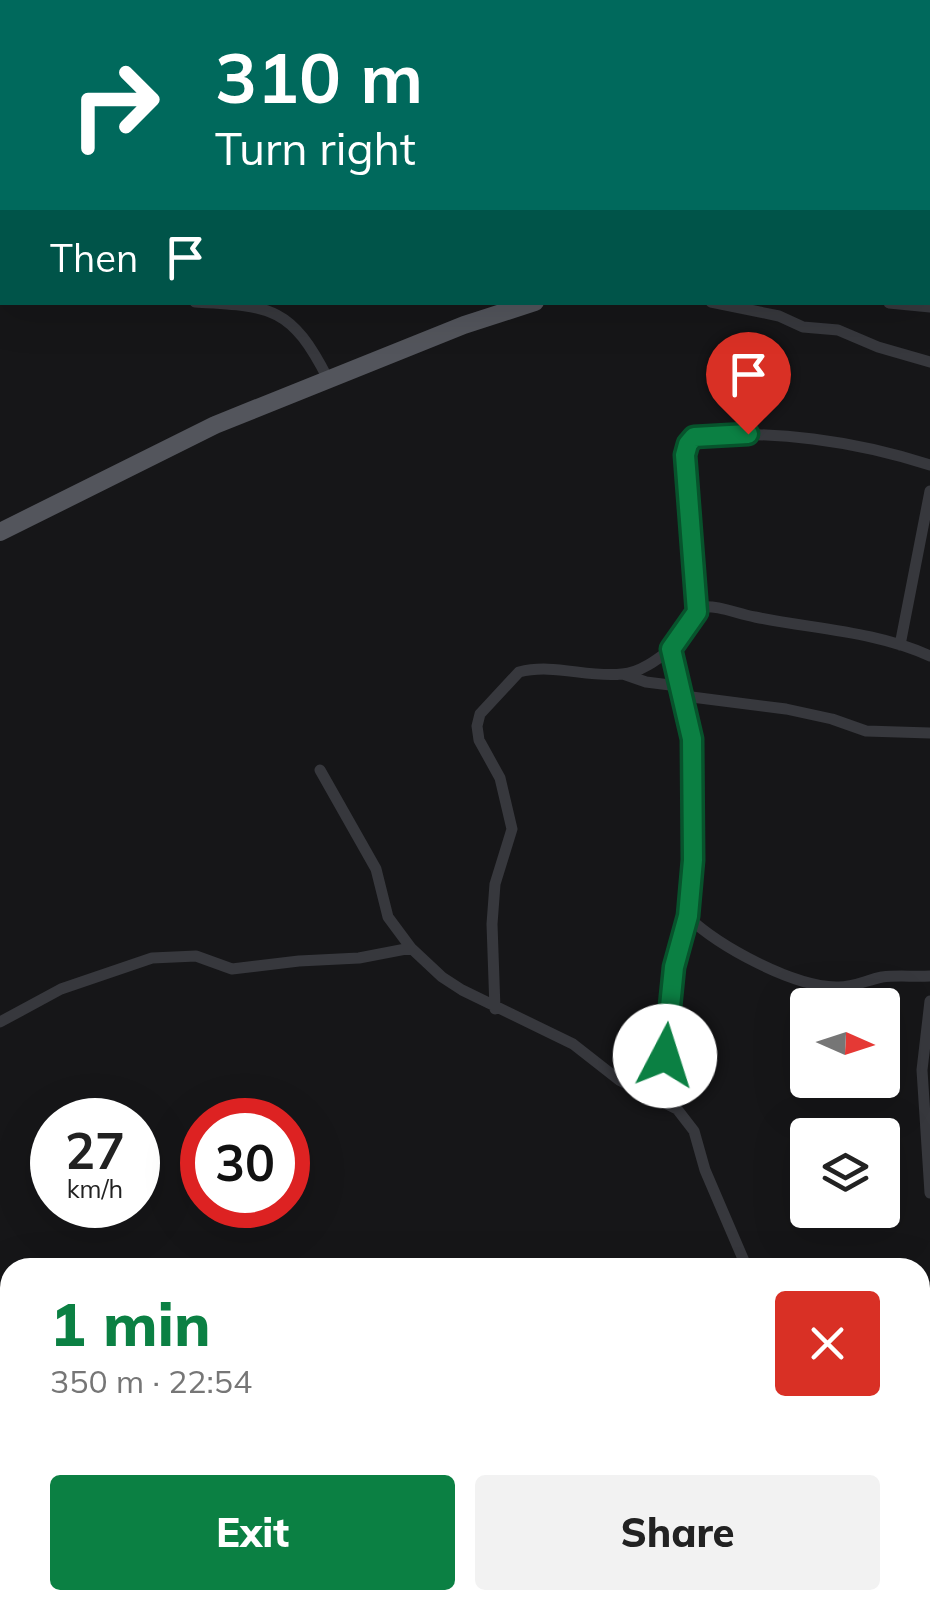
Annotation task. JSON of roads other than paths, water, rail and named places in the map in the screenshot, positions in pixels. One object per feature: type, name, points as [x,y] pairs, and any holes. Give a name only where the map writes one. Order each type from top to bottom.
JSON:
[{"type":"main road","points":[[0,532],[199,433],[328,378],[526,305]]},
{"type":"street","points":[[242,305],[268,310],[298,330],[328,378]]},
{"type":"street","points":[[725,305],[779,316],[803,327],[838,330],[930,362]]},
{"type":"street","points":[[903,305],[930,307]]},
{"type":"street","points":[[697,612],[685,455],[694,437],[780,436],[874,450],[930,466]]},
{"type":"street","points":[[900,646],[930,491]]},
{"type":"street","points":[[623,674],[671,649],[697,612],[710,606],[845,631],[930,656]]},
{"type":"street","points":[[655,1098],[665,1056],[674,967],[688,916],[693,790],[692,739],[671,649]]},
{"type":"street","points":[[495,1008],[495,884],[512,829],[500,778],[479,740],[477,726],[480,714],[510,677],[519,672],[558,668],[623,674],[681,691],[832,718],[866,731],[930,734]]},
{"type":"street","points":[[320,770],[376,869],[388,917],[442,977],[495,1008],[572,1044],[619,1080],[677,1109],[688,1120],[743,1258]]},
{"type":"street","points":[[688,916],[712,938],[809,984],[840,988],[882,978],[930,976]]},
{"type":"street","points":[[0,1022],[61,989],[152,958],[196,956],[232,969],[359,958],[412,948]]},
{"type":"street","points":[[930,1002],[922,1070],[930,1192]]}]
